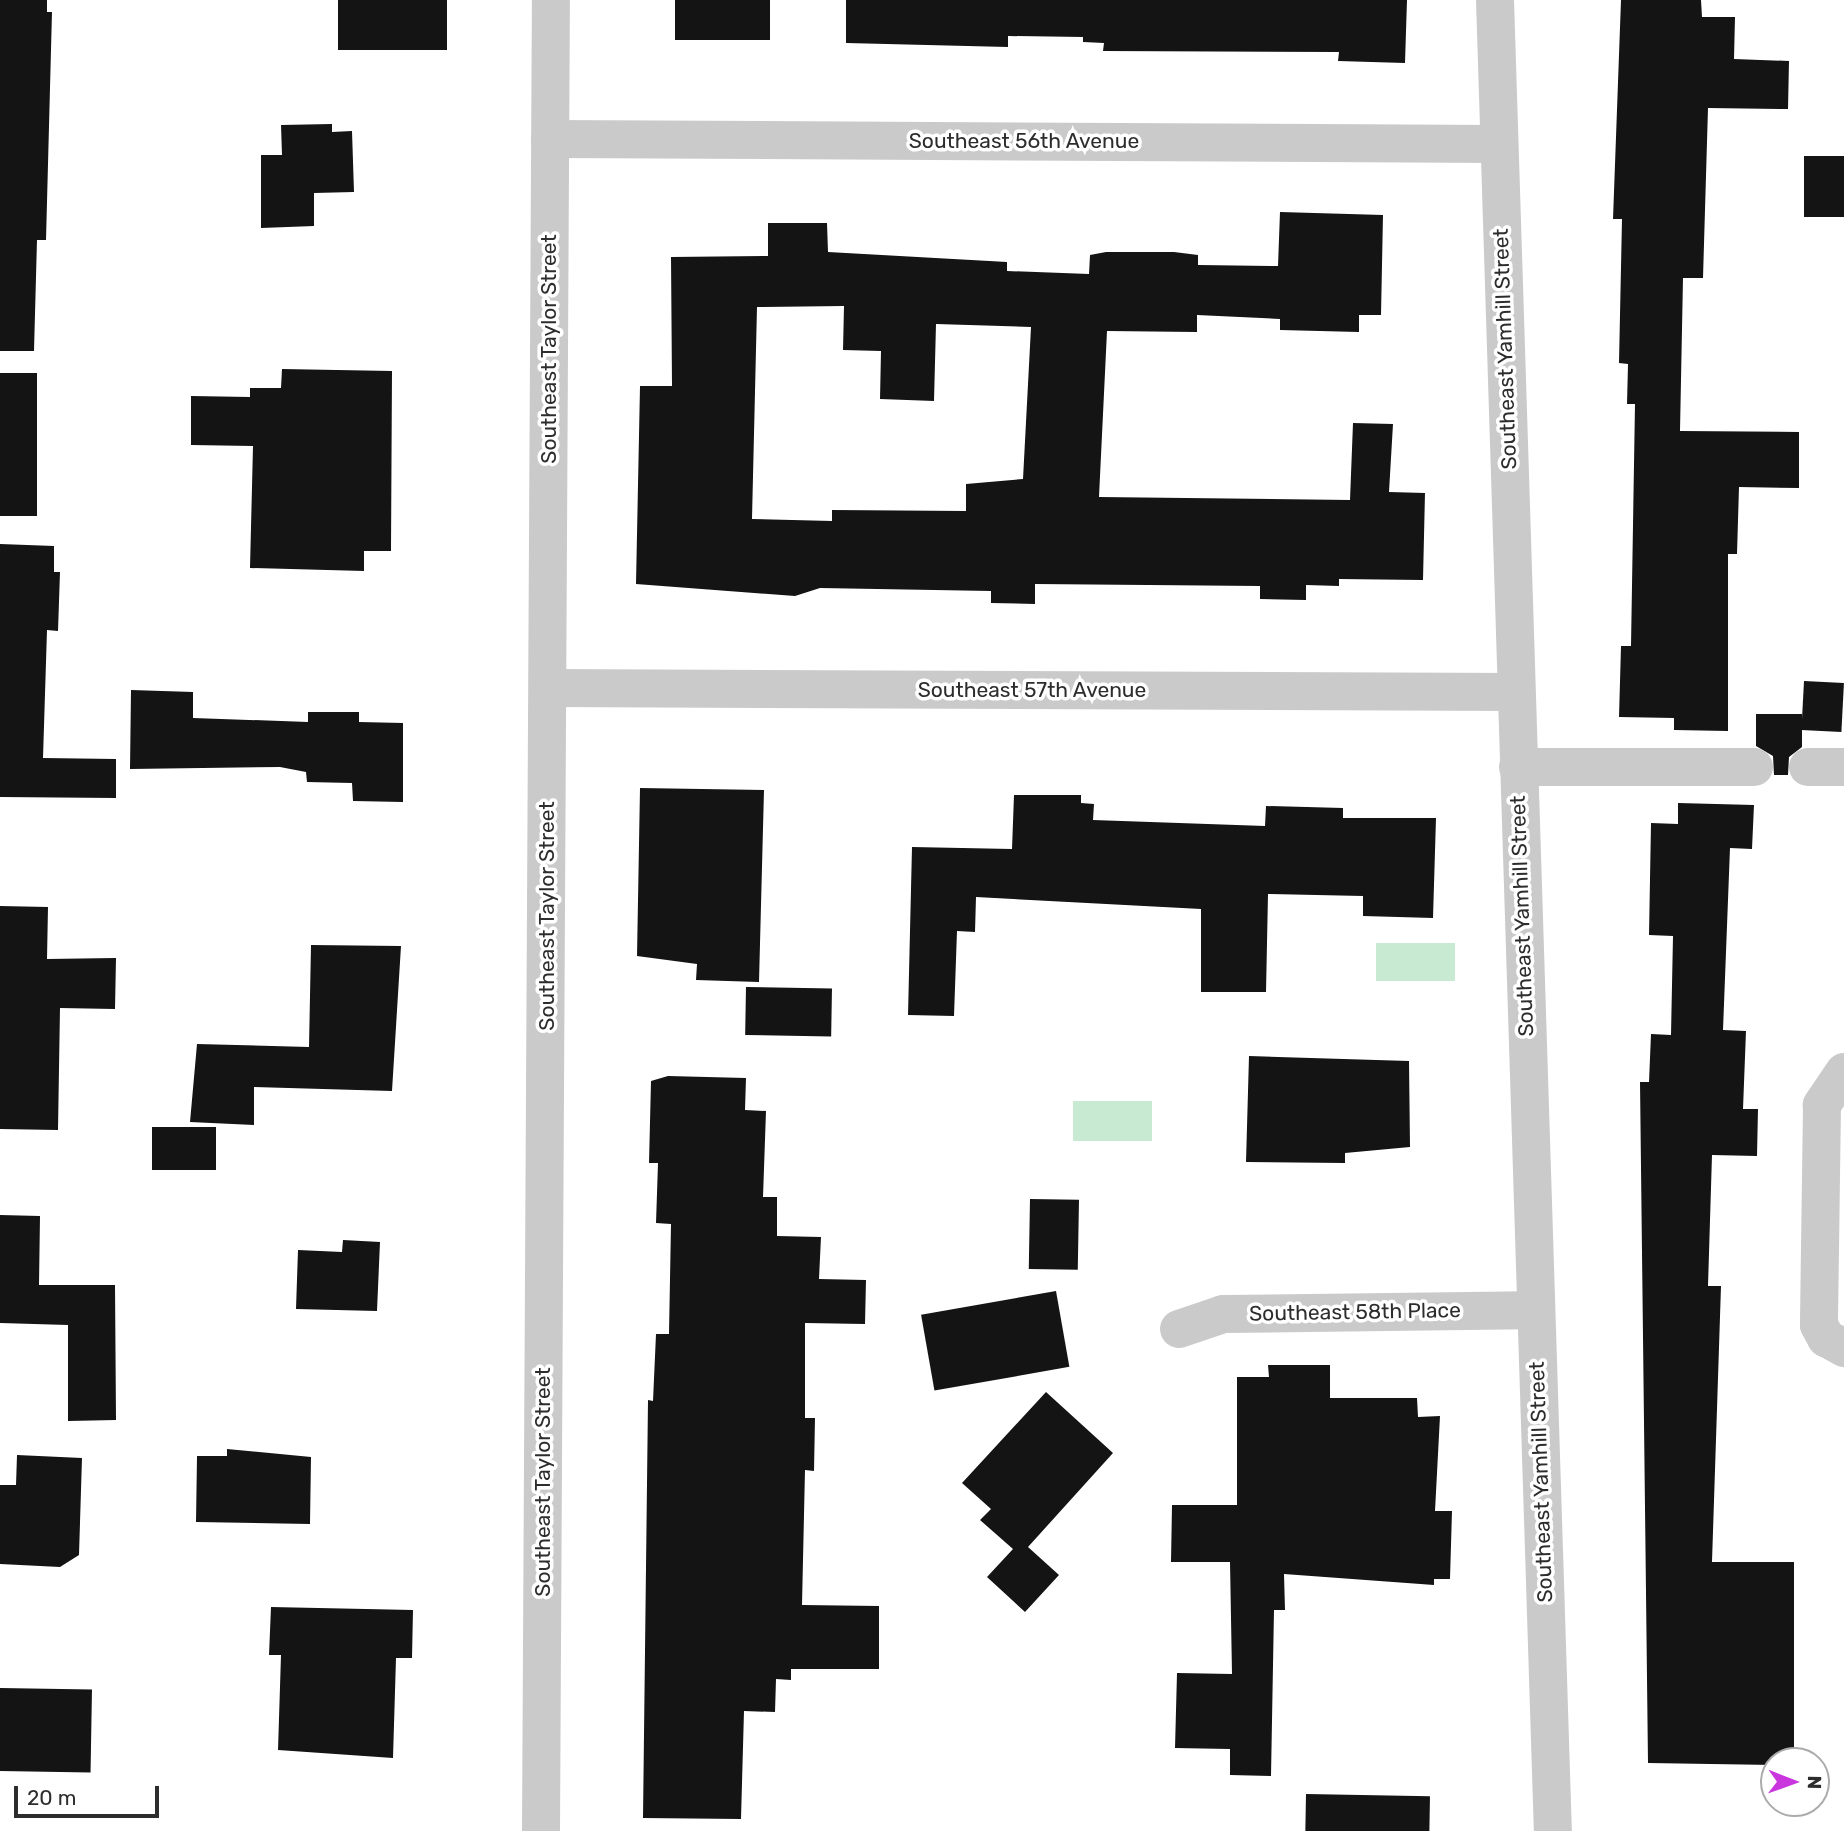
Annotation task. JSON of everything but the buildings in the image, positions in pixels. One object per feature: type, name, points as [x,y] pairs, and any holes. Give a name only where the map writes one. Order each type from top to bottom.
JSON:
[{"type":"street","name":"Southeast Taylor Street","points":[[541,1831],[551,0]]},
{"type":"street","name":"Southeast Yamhill Street","points":[[1495,0],[1553,1831]]},
{"type":"street","name":"Southeast 56th Avenue","points":[[550,139],[1498,144]]},
{"type":"street","name":"Southeast 57th Avenue","points":[[548,688],[1516,692]]},
{"type":"street","points":[[1518,767],[1754,767]]},
{"type":"street","points":[[1844,1072],[1822,1105],[1819,1325],[1826,1338],[1844,1348]]},
{"type":"street","name":"Southeast 58th Place","points":[[1179,1329],[1223,1314],[1535,1310]]},
{"type":"shaded area","points":[[1376,943],[1455,943],[1455,981],[1376,981]]},
{"type":"shaded area","points":[[1073,1101],[1152,1101],[1152,1141],[1073,1141]]}]
